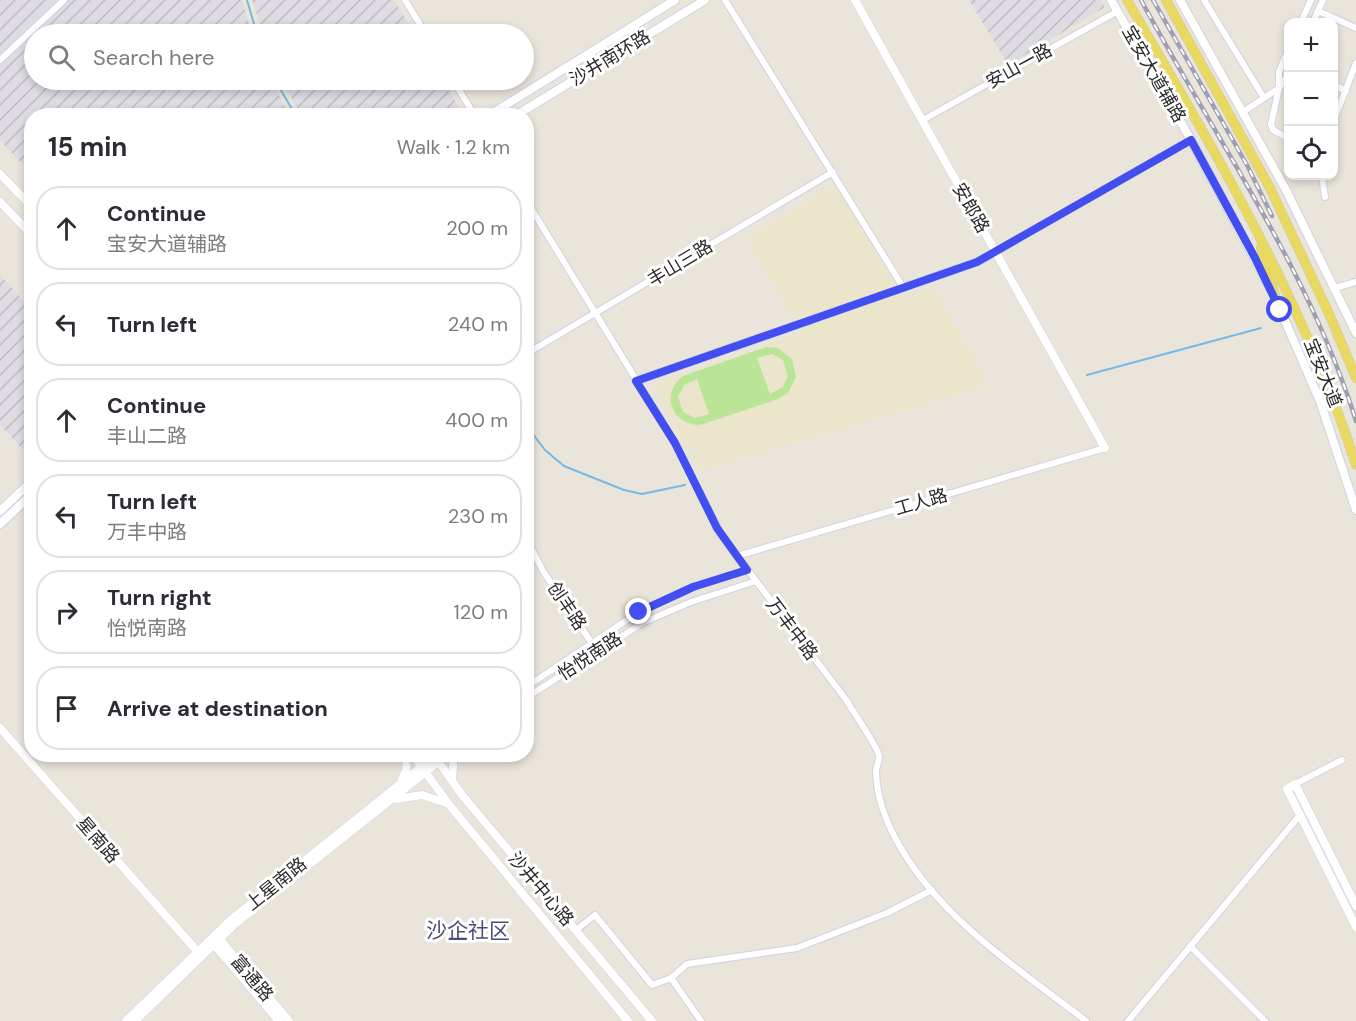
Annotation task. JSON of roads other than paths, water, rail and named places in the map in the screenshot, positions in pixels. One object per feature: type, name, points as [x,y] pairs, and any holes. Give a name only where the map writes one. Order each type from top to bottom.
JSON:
[{"type":"main road","name":"沙井南环路","points":[[534,87],[675,0]]},
{"type":"main road","name":"沙井南环路","points":[[528,108],[705,0]]},
{"type":"main road","name":"宝安大道辅路","points":[[1111,0],[1191,140],[1277,303],[1320,401],[1356,510]]},
{"type":"main road","name":"宝安大道","points":[[1126,0],[1256,228],[1320,365],[1356,465]]},
{"type":"main road","name":"宝安大道","points":[[1166,0],[1270,188],[1330,316],[1356,378]]},
{"type":"main road","points":[[1180,0],[1243,112],[1356,333]]},
{"type":"main road","name":"沙井南环路","points":[[501,108],[530,90]]},
{"type":"main road","points":[[1256,228],[1277,303]]},
{"type":"main road","points":[[0,511],[24,488]]},
{"type":"main road","points":[[0,524],[24,502]]},
{"type":"street","points":[[38,24],[64,0]]},
{"type":"street","points":[[405,0],[420,24]]},
{"type":"street","points":[[725,0],[903,288]]},
{"type":"street","name":"安郎路","points":[[855,0],[1105,448]]},
{"type":"street","points":[[1204,0],[1264,99]]},
{"type":"street","points":[[1303,18],[1311,0]]},
{"type":"street","points":[[1315,18],[1323,0]]},
{"type":"street","name":"安山一路","points":[[921,121],[1118,11]]},
{"type":"street","points":[[1318,11],[1356,28]]},
{"type":"street","points":[[0,60],[24,38]]},
{"type":"street","points":[[1280,88],[1279,72],[1284,60]]},
{"type":"street","points":[[1338,110],[1356,63]]},
{"type":"street","points":[[1284,82],[1280,88],[1271,124],[1273,130],[1284,136]]},
{"type":"street","points":[[1243,112],[1280,88]]},
{"type":"street","points":[[1338,88],[1346,91]]},
{"type":"street","points":[[459,90],[470,108]]},
{"type":"street","points":[[636,381],[977,262],[1191,140]]},
{"type":"street","name":"丰山三路","points":[[534,349],[833,172]]},
{"type":"street","points":[[0,174],[24,199]]},
{"type":"street","points":[[1323,180],[1325,197]]},
{"type":"street","points":[[0,202],[24,227]]},
{"type":"street","name":"万丰中路","points":[[534,213],[675,443],[717,528],[847,701],[874,746],[879,755],[877,782],[887,822],[898,843],[932,890],[973,934],[1001,958],[1086,1021]]},
{"type":"street","points":[[1335,288],[1356,282]]},
{"type":"street","name":"工人路","points":[[737,556],[1105,448]]},
{"type":"street","name":"创丰路","points":[[534,554],[543,571],[591,642]]},
{"type":"street","name":"怡悦南路","points":[[534,681],[639,612],[671,597],[747,570]]},
{"type":"street","name":"怡悦南路","points":[[534,693],[644,622],[691,602],[756,581]]},
{"type":"street","name":"星南路","points":[[0,728],[24,755]]},
{"type":"street","points":[[1341,760],[1287,789],[1356,927]]},
{"type":"street","name":"星南路","points":[[30,762],[197,951]]},
{"type":"street","points":[[397,788],[405,775],[406,762]]},
{"type":"street","name":"沙井中心路","points":[[417,762],[451,807],[628,1021]]},
{"type":"street","name":"上星南路","points":[[126,1021],[197,951],[388,804],[431,762]]},
{"type":"street","name":"沙井中心路","points":[[439,762],[453,784],[652,1021]]},
{"type":"street","points":[[453,762],[453,784]]},
{"type":"street","name":"上星南路","points":[[135,1021],[214,939],[397,788],[423,771]]},
{"type":"street","points":[[1295,784],[1356,906]]},
{"type":"street","points":[[388,804],[405,797],[422,795],[440,799],[451,807]]},
{"type":"street","points":[[1128,1021],[1300,815]]},
{"type":"street","points":[[576,930],[595,915],[652,985],[671,978],[687,964],[797,948],[887,913],[932,890]]},
{"type":"street","name":"富通路","points":[[214,939],[279,1021]]},
{"type":"street","name":"富通路","points":[[214,939],[289,1021]]},
{"type":"street","points":[[1190,946],[1265,1021]]},
{"type":"street","points":[[671,978],[701,1021]]},
{"type":"waterway","points":[[247,0],[254,24]]},
{"type":"waterway","points":[[281,90],[291,108]]},
{"type":"waterway","points":[[1087,375],[1261,328]]},
{"type":"waterway","points":[[534,436],[545,450],[564,466],[624,490],[642,494],[685,485]]},
{"type":"railway","points":[[1141,0],[1287,258],[1336,365],[1356,421]]},
{"type":"railway","points":[[1153,0],[1247,165],[1272,216]]},
{"type":"district","name":"沙企社区","points":[[468,931]]}]
